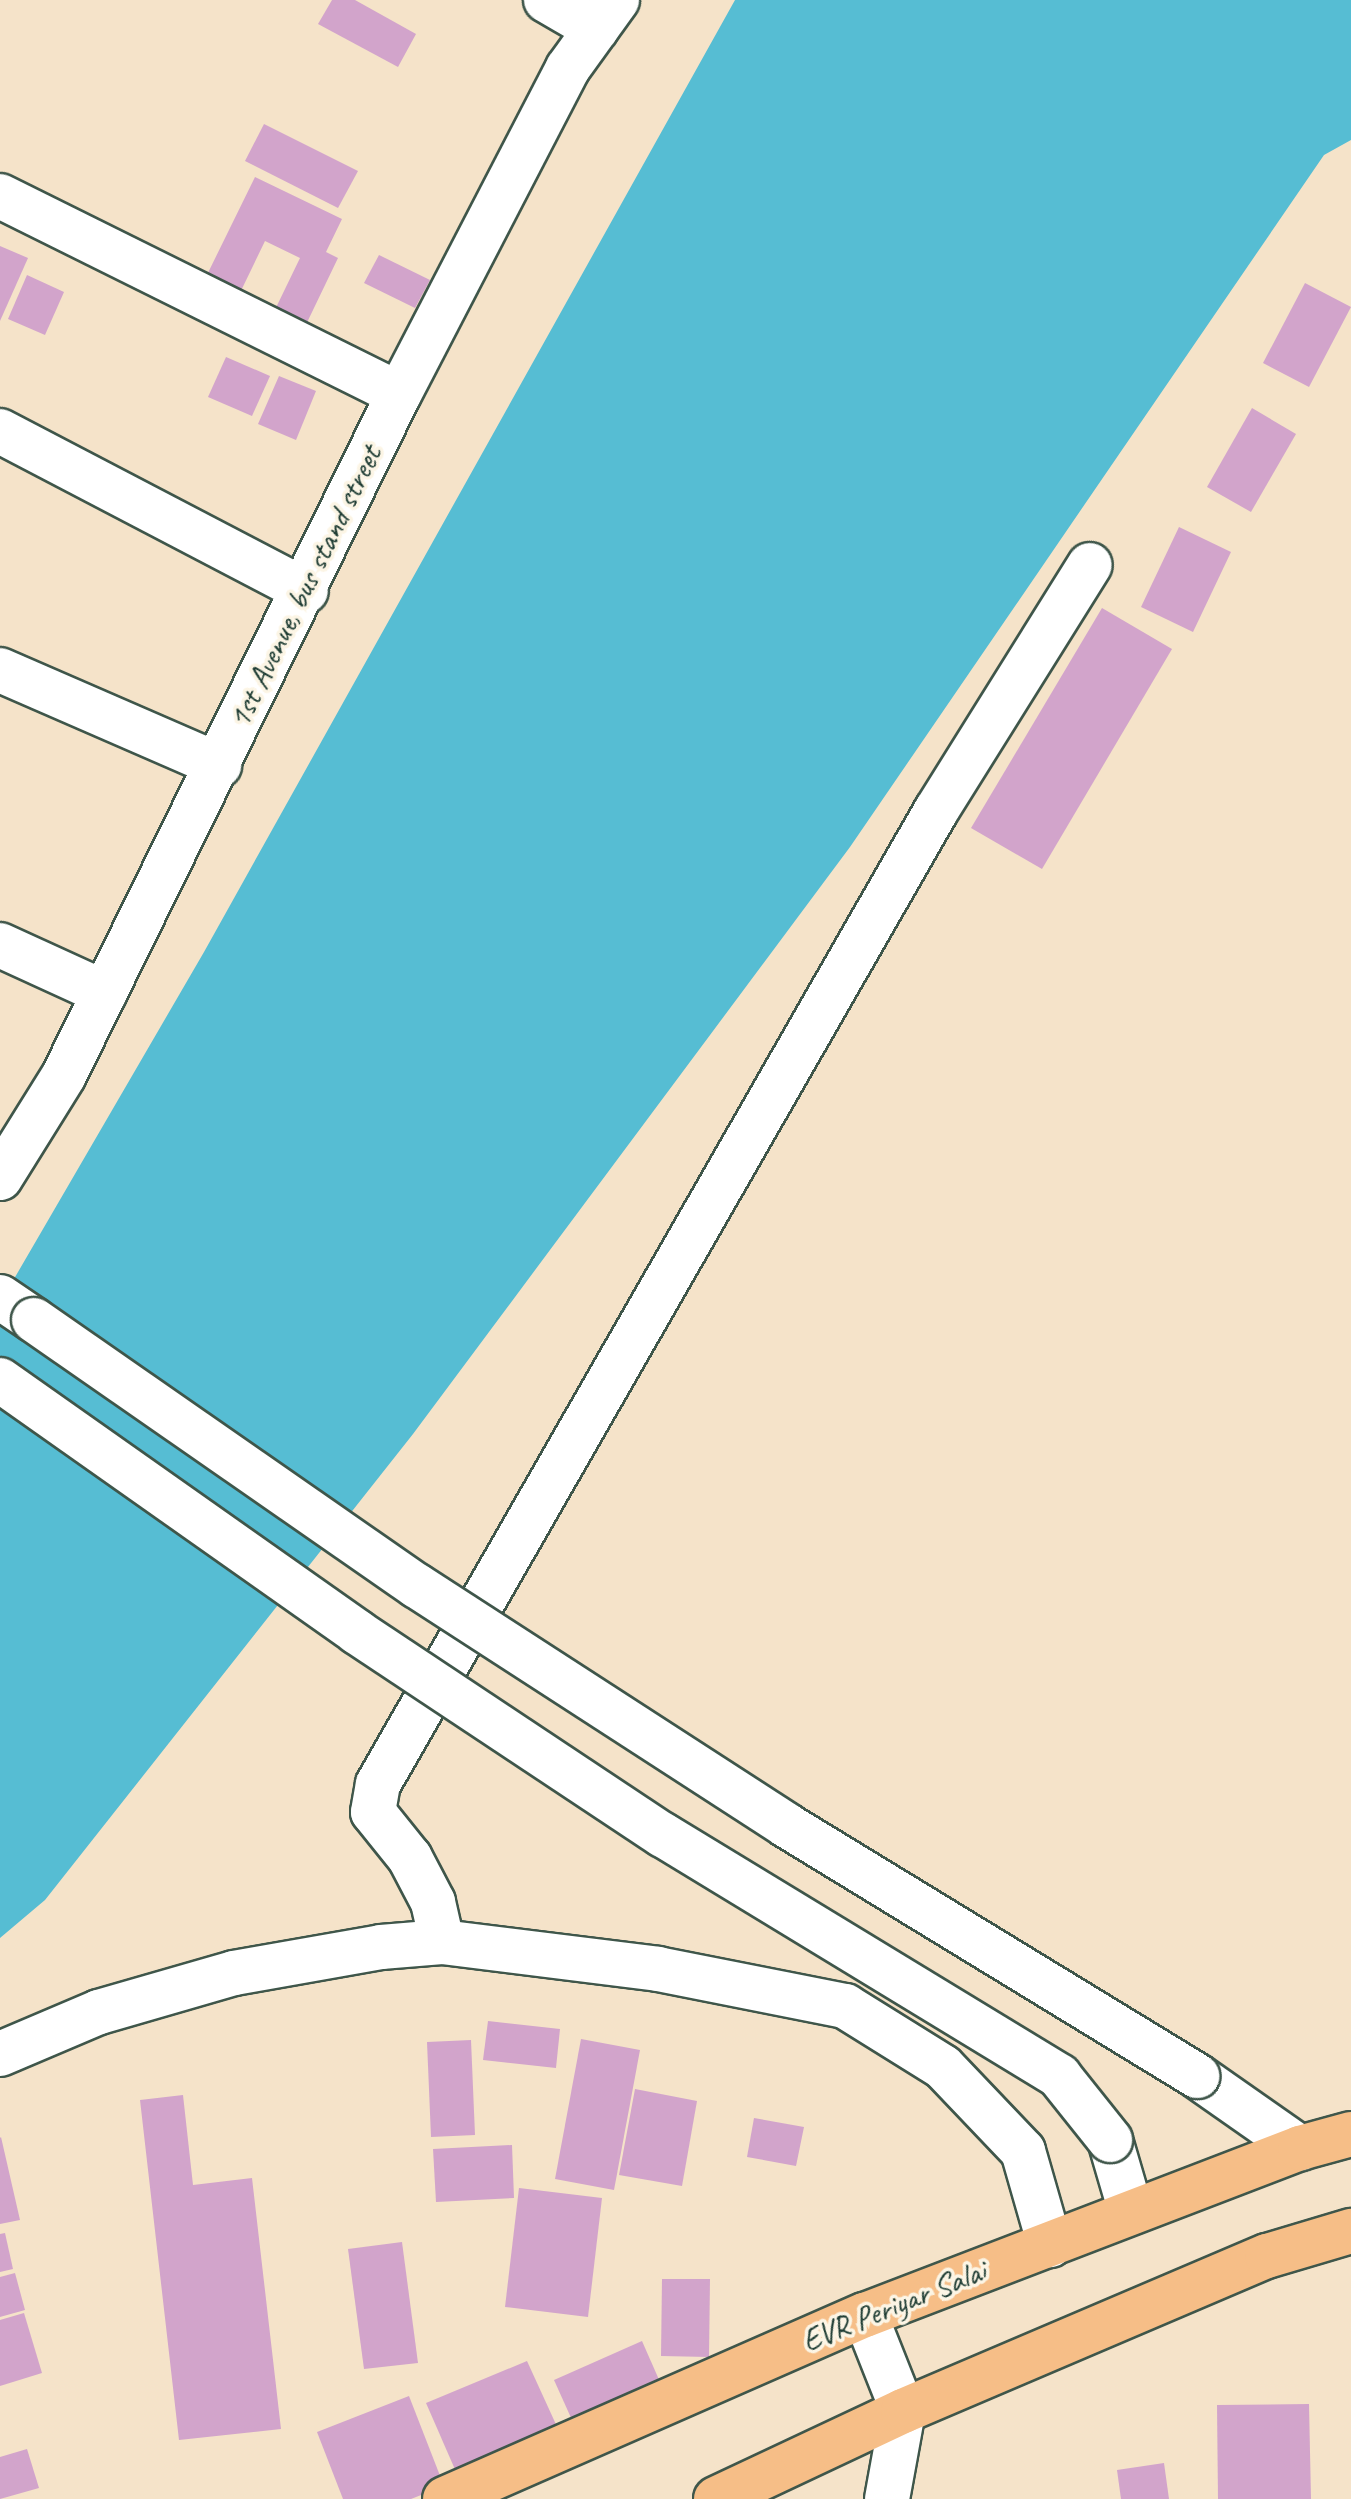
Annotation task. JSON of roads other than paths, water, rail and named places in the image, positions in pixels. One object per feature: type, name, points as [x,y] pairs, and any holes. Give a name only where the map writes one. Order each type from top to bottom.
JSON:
[{"type":"main road","name":"EVR Periyar Salai","points":[[445,2499],[865,2315],[1300,2148],[1351,2134]]},
{"type":"main road","points":[[716,2499],[903,2411],[1267,2256],[1351,2231]]},
{"type":"street","points":[[546,0],[606,14]]},
{"type":"street","name":"1st Avenue, bus stand street","points":[[0,1178],[64,1075],[306,591],[399,394],[568,68],[606,14]]},
{"type":"street","points":[[0,196],[399,394]]},
{"type":"street","points":[[0,431],[306,591]]},
{"type":"street","points":[[442,1942],[433,1902],[410,1858],[373,1812],[378,1784],[936,811],[1090,565]]},
{"type":"street","points":[[0,670],[219,765]]},
{"type":"street","points":[[0,945],[105,993]]},
{"type":"street","points":[[17,1308],[417,1586],[786,1825],[1197,2076],[1300,2148]]},
{"type":"street","points":[[0,1380],[357,1632],[663,1835],[1059,2076],[1110,2140],[1131,2212]]},
{"type":"street","points":[[0,2054],[99,2012],[234,1973],[381,1947],[442,1942],[658,1969],[845,2006],[943,2067],[1023,2151],[1050,2245]]},
{"type":"street","points":[[865,2315],[903,2411],[887,2499]]},
{"type":"water","points":[[735,0],[1351,0],[1351,140],[1324,155],[850,847],[413,1434],[45,1900],[0,1938],[0,1303],[204,952]]}]
